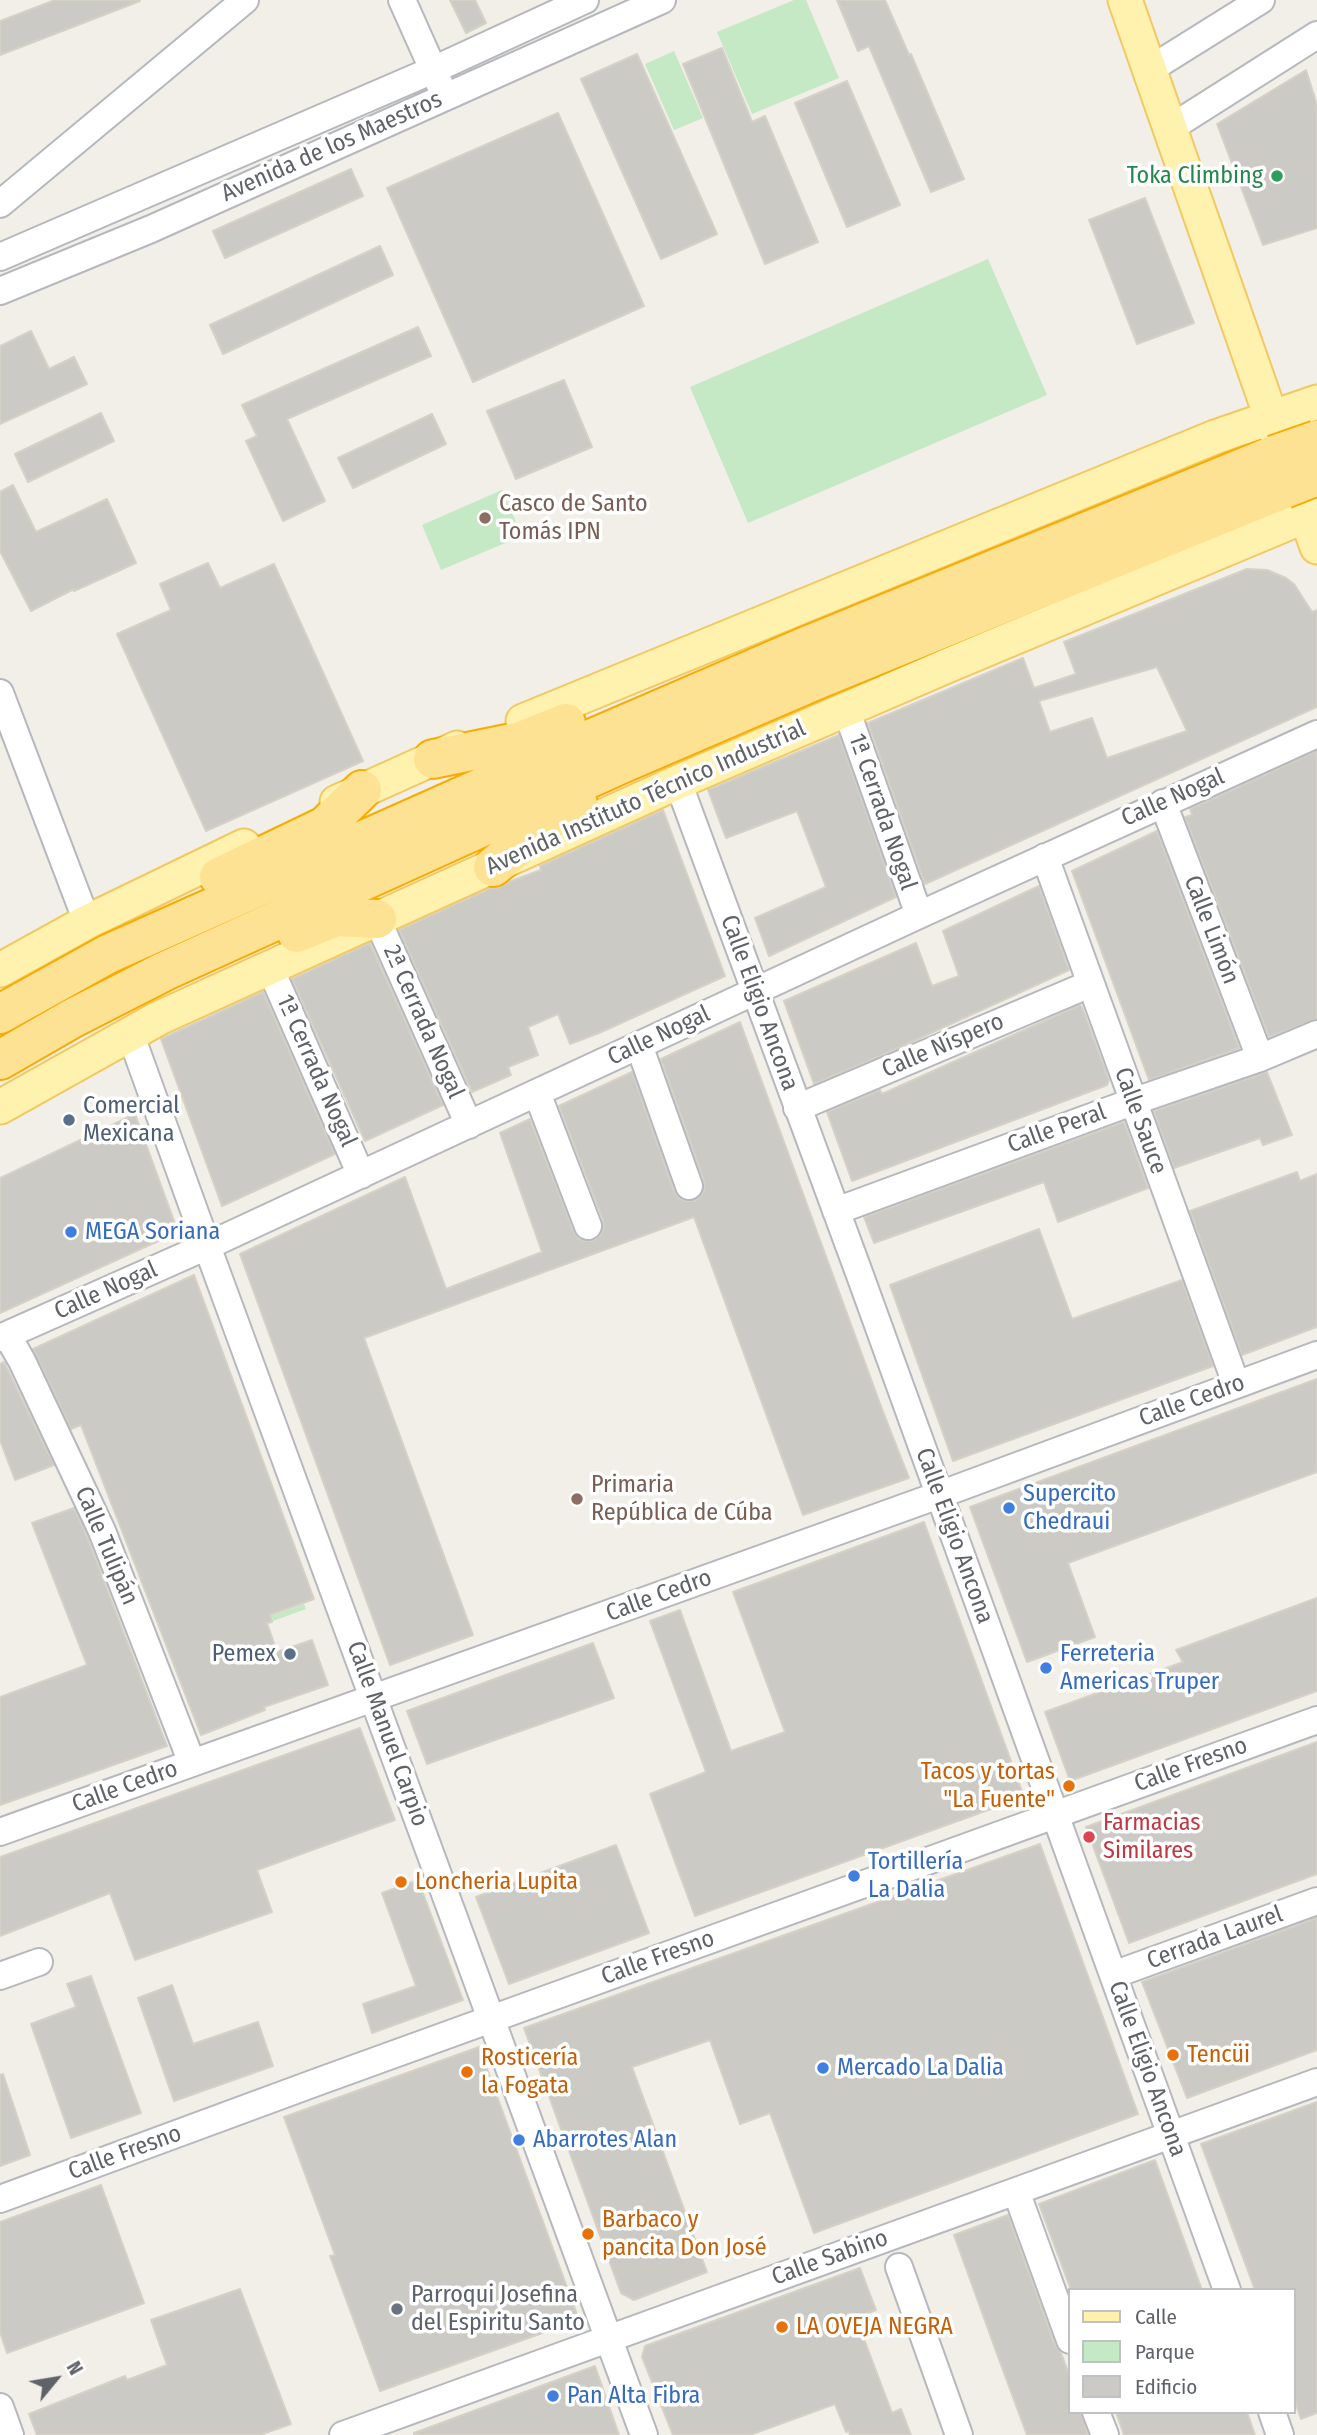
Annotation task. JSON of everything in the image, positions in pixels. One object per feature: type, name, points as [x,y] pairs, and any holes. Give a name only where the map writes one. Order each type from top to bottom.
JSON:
[{"type":"highway","points":[[0,1014],[108,954],[572,747],[765,683],[1105,543],[1317,439]]},
{"type":"highway","points":[[1105,543],[1317,476]]},
{"type":"highway","points":[[433,758],[521,741],[704,665],[765,683]]},
{"type":"highway","points":[[493,867],[561,811],[735,733],[765,683]]},
{"type":"highway","points":[[0,1060],[72,1018],[165,971],[582,782],[765,683]]},
{"type":"highway","points":[[108,954],[146,911],[325,826],[362,790]]},
{"type":"highway","points":[[165,971],[231,962],[335,917],[377,919]]},
{"type":"main road","points":[[1125,0],[1271,417],[1311,514],[1317,547]]},
{"type":"main road","points":[[0,970],[87,922],[433,758],[1214,437],[1317,402]]},
{"type":"main road","name":"Avenida Instituto Técnico Industrial","points":[[0,1107],[159,1018],[678,782],[1311,514]]},
{"type":"street","points":[[0,204],[245,0]]},
{"type":"street","points":[[401,0],[446,96]]},
{"type":"street","name":"Avenida de los Maestros","points":[[0,257],[433,70],[585,0]]},
{"type":"street","name":"Avenida de los Maestros","points":[[0,291],[151,229],[662,0]]},
{"type":"street","points":[[1149,70],[1261,0]]},
{"type":"street","points":[[1169,129],[1317,35]]},
{"type":"street","points":[[136,197],[151,229]]},
{"type":"street","points":[[3,708],[11,756],[87,922]]},
{"type":"street","name":"1ª Cerrada Nogal","points":[[846,709],[919,915]]},
{"type":"street","name":"Calle Nogal","points":[[4,1337],[1317,734]]},
{"type":"street","name":"Calle Eligio Ancona","points":[[678,782],[1056,1814],[1226,2288]]},
{"type":"street","name":"Calle Limón","points":[[1163,803],[1259,1058]]},
{"type":"street","name":"Calle Sauce","points":[[1045,858],[1236,1384]]},
{"type":"street","name":"2ª Cerrada Nogal","points":[[377,919],[469,1125]]},
{"type":"street","name":"1ª Cerrada Nogal","points":[[270,968],[361,1175]]},
{"type":"street","name":"Calle Níspero","points":[[797,1108],[1090,984]]},
{"type":"street","name":"Calle Manuel Carpio","points":[[130,1034],[644,2435]]},
{"type":"street","name":"Calle Peral","points":[[836,1211],[1259,1058],[1317,1034]]},
{"type":"street","points":[[639,1045],[690,1186]]},
{"type":"street","points":[[537,1093],[588,1226]]},
{"type":"street","name":"Calle Tulipán","points":[[4,1337],[22,1361],[102,1531],[192,1763]]},
{"type":"street","name":"Calle Cedro","points":[[0,1832],[939,1495],[1317,1355]]},
{"type":"street","name":"Calle Fresno","points":[[0,2199],[1317,1720]]},
{"type":"street","name":"Cerrada Laurel","points":[[1113,1975],[1317,1901]]},
{"type":"street","points":[[0,1976],[39,1962]]},
{"type":"street","name":"Calle Sabino","points":[[342,2435],[1317,2082]]},
{"type":"street","points":[[1016,2191],[1068,2334]]},
{"type":"street","points":[[899,2267],[959,2435]]},
{"type":"street","points":[[0,2407],[10,2435]]},
{"type":"street","points":[[1097,2414],[1105,2435]]},
{"type":"street","points":[[1273,2414],[1280,2435]]},
{"type":"green space","points":[[794,0],[806,0],[839,78],[752,114],[717,32]]},
{"type":"green space","points":[[674,51],[703,118],[674,130],[645,64]]},
{"type":"green space","points":[[988,259],[1047,395],[748,523],[690,387]]},
{"type":"green space","points":[[502,490],[522,536],[441,570],[422,525]]},
{"type":"green space","points":[[304,1604],[306,1609],[273,1621],[271,1616]]},
{"type":"building","points":[[55,0],[140,1],[0,55],[0,21]]},
{"type":"building","points":[[450,0],[475,0],[486,23],[466,33]]},
{"type":"building","points":[[837,0],[885,0],[964,179],[931,192],[869,46],[858,51]]},
{"type":"building","points":[[722,48],[752,122],[765,116],[818,242],[765,264],[683,64]]},
{"type":"building","points":[[637,54],[717,234],[661,259],[581,79]]},
{"type":"building","name":"Toka Climbing","points":[[1306,70],[1317,105],[1317,228],[1263,245],[1217,124]]},
{"type":"building","points":[[847,81],[900,205],[847,227],[795,103]]},
{"type":"building","points":[[558,113],[644,306],[473,382],[387,188]]},
{"type":"building","points":[[351,169],[363,196],[225,258],[213,231]]},
{"type":"building","points":[[1145,198],[1194,323],[1137,344],[1089,220]]},
{"type":"building","points":[[380,246],[393,275],[223,354],[210,325]]},
{"type":"building","points":[[418,327],[431,356],[287,419],[325,501],[283,521],[246,441],[257,436],[242,405]]},
{"type":"building","points":[[31,331],[49,369],[74,357],[87,384],[0,424],[0,346]]},
{"type":"building","points":[[564,380],[592,447],[516,479],[487,411]]},
{"type":"building","points":[[101,413],[114,441],[28,482],[15,454]]},
{"type":"building","points":[[432,414],[446,444],[353,488],[338,458]]},
{"type":"building","points":[[13,485],[36,532],[107,499],[136,563],[74,589],[31,611],[0,551],[0,492]]},
{"type":"building","points":[[208,563],[220,588],[274,564],[363,761],[206,831],[117,634],[171,610],[160,584]]},
{"type":"building","points":[[1247,569],[1267,570],[1294,584],[1312,612],[1317,610],[1317,707],[925,884],[868,723],[1023,658],[1034,688],[1076,674],[1064,642]],"holes":[[[1157,667],[1187,731],[1107,758],[1092,718],[1050,732],[1039,701]]]},
{"type":"building","points":[[839,735],[896,897],[769,956],[755,918],[826,887],[797,811],[726,838],[708,790]]},
{"type":"building","points":[[1317,751],[1317,1019],[1269,1037],[1185,817],[1192,815],[1190,809]]},
{"type":"building","points":[[663,810],[725,976],[570,1044],[558,1014],[528,1027],[538,1055],[508,1067],[511,1075],[472,1092],[399,930],[491,888],[541,870],[540,866]]},
{"type":"building","points":[[1157,831],[1239,1048],[1149,1080],[1072,871]]},
{"type":"building","points":[[1039,886],[1069,970],[814,1084],[784,1001],[916,943],[932,986],[959,976],[943,931]]},
{"type":"building","points":[[370,943],[443,1105],[365,1141],[292,979]]},
{"type":"building","points":[[263,992],[335,1154],[222,1206],[161,1039]]},
{"type":"building","points":[[1080,1005],[1109,1080],[1107,1085],[852,1181],[827,1112],[880,1090],[882,1094]]},
{"type":"building","points":[[740,1022],[909,1478],[803,1515],[694,1217],[364,1338],[473,1635],[390,1665],[240,1254],[405,1177],[446,1289],[542,1252],[500,1133],[530,1119],[574,1232],[578,1238],[585,1241],[594,1240],[600,1236],[603,1220],[559,1106],[632,1072],[674,1191],[685,1201],[695,1201],[704,1190],[704,1181],[661,1059]]},
{"type":"building","points":[[1267,1072],[1292,1135],[1263,1145],[1260,1138],[1174,1168],[1154,1111]]},
{"type":"building","points":[[135,1114],[178,1232],[0,1313],[0,1178]]},
{"type":"building","points":[[1124,1122],[1148,1188],[1058,1222],[1044,1182],[874,1243],[864,1217]]},
{"type":"building","points":[[1297,1172],[1300,1181],[1317,1174],[1317,1327],[1242,1355],[1190,1211]]},
{"type":"building","points":[[1039,1229],[1072,1319],[1182,1280],[1213,1366],[953,1461],[890,1285]]},
{"type":"building","points":[[194,1275],[314,1599],[270,1615],[272,1622],[267,1623],[277,1652],[312,1640],[328,1685],[264,1707],[265,1710],[201,1735],[81,1425],[71,1429],[33,1349]]},
{"type":"building","points":[[4,1362],[54,1465],[15,1480],[0,1440],[0,1364]]},
{"type":"building","points":[[1317,1379],[1317,1472],[1068,1563],[1095,1637],[1027,1662],[970,1507]]},
{"type":"building","points":[[74,1508],[167,1746],[0,1805],[0,1697],[87,1665],[32,1523]]},
{"type":"building","points":[[924,1522],[1024,1797],[695,1916],[650,1794],[706,1772],[650,1621],[680,1610],[731,1751],[785,1732],[733,1592]]},
{"type":"building","points":[[1317,1598],[1317,1691],[1070,1781],[1045,1712],[1183,1662],[1176,1650]]},
{"type":"building","points":[[593,1643],[614,1698],[427,1764],[407,1711]]},
{"type":"building","points":[[360,1728],[395,1820],[257,1870],[272,1912],[135,1960],[110,1893],[0,1936],[0,1857]]},
{"type":"building","points":[[1317,1742],[1317,1874],[1129,1943],[1086,1827]]},
{"type":"building","points":[[1040,1844],[1138,2114],[814,2233],[770,2113],[740,2124],[710,2040],[632,2067],[707,2272],[634,2300],[621,2293],[524,2028]]},
{"type":"building","points":[[616,1845],[649,1933],[509,1984],[476,1897]]},
{"type":"building","points":[[418,1880],[463,2000],[372,2033],[363,2004],[416,1986],[382,1893]]},
{"type":"building","points":[[1317,1918],[1317,2050],[1187,2098],[1142,1982]]},
{"type":"building","points":[[91,1976],[141,2113],[71,2138],[31,2024],[76,2007],[67,1984]]},
{"type":"building","points":[[172,1985],[193,2044],[258,2022],[273,2066],[174,2101],[138,1998]]},
{"type":"building","points":[[479,2047],[579,2320],[380,2391],[330,2256],[335,2255],[284,2117]]},
{"type":"building","points":[[3,2074],[30,2155],[0,2166],[0,2075]]},
{"type":"building","points":[[1317,2102],[1317,2413],[1301,2419],[1296,2405],[1296,2288],[1254,2288],[1201,2144]]},
{"type":"building","points":[[1155,2160],[1201,2288],[1070,2288],[1039,2204]]},
{"type":"building","points":[[101,2185],[144,2303],[7,2353],[0,2332],[0,2222]]},
{"type":"building","points":[[1008,2215],[1055,2345],[1068,2372],[1068,2414],[1082,2414],[1088,2435],[1027,2435],[954,2235]]},
{"type":"building","points":[[860,2268],[876,2310],[856,2318],[892,2413],[901,2409],[911,2435],[850,2435],[849,2431],[846,2432],[835,2404],[750,2435],[673,2435],[642,2357],[645,2346]]},
{"type":"building","points":[[240,2289],[291,2424],[260,2435],[37,2435],[29,2414],[125,2376],[127,2380],[167,2365],[151,2320]]},
{"type":"building","points":[[595,2366],[619,2435],[414,2435],[414,2433]]},
{"type":"building","points":[[1117,2414],[1248,2414],[1255,2435],[1124,2435]]},
{"type":"place","name":"Toka Climbing","points":[[1277,176]]},
{"type":"place","name":"Casco de Santo Tomás IPN","points":[[485,518]]},
{"type":"place","name":"Comercial Mexicana","points":[[69,1120]]},
{"type":"place","name":"MEGA Soriana","points":[[71,1232]]},
{"type":"place","name":"Primaria República de Cúba","points":[[577,1499]]},
{"type":"place","name":"Supercito Chedraui","points":[[1009,1508]]},
{"type":"place","name":"Pemex","points":[[290,1654]]},
{"type":"place","name":"Ferreteria Americas Truper","points":[[1046,1668]]},
{"type":"place","name":"Tacos y tortas \"La Fuente\"","points":[[1069,1786]]},
{"type":"place","name":"Farmacias Similares","points":[[1089,1837]]},
{"type":"place","name":"Tortillería La Dalia","points":[[854,1876]]},
{"type":"place","name":"Loncheria Lupita","points":[[401,1882]]},
{"type":"place","name":"Tencüi","points":[[1173,2055]]},
{"type":"place","name":"Mercado La Dalia","points":[[823,2068]]},
{"type":"place","name":"Rosticería la Fogata","points":[[467,2072]]},
{"type":"place","name":"Abarrotes Alan","points":[[519,2140]]},
{"type":"place","name":"Barbaco y pancita Don José","points":[[588,2234]]},
{"type":"place","name":"Parroqui Josefina del Espiritu Santo","points":[[397,2309]]},
{"type":"place","name":"LA OVEJA NEGRA","points":[[782,2327]]},
{"type":"place","name":"Pan Alta Fibra","points":[[553,2396]]}]
